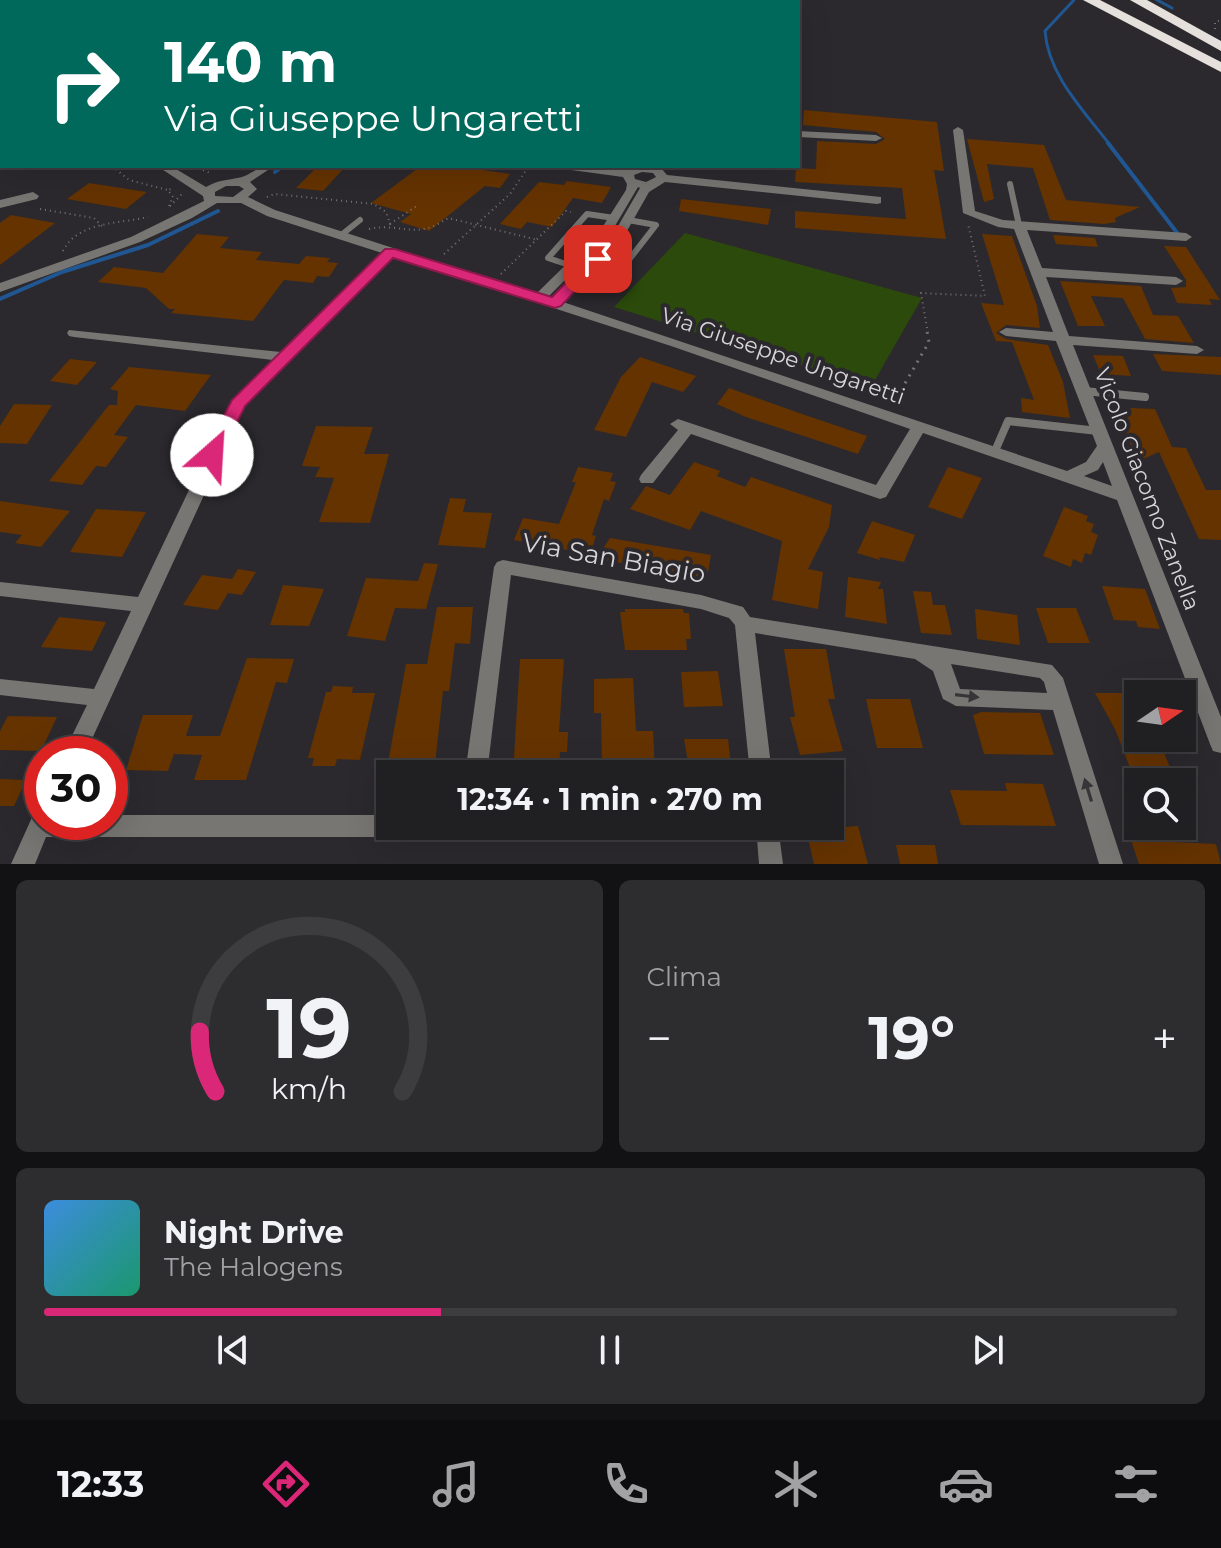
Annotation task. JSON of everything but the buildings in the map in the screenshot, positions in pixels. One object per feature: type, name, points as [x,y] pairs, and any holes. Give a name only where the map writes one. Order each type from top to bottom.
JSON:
[{"type":"highway","points":[[1090,0],[1221,65]]},
{"type":"highway","points":[[1107,0],[1221,65]]},
{"type":"highway","points":[[1118,0],[1221,54]]},
{"type":"highway","points":[[1137,0],[1221,47]]},
{"type":"street","points":[[958,130],[972,215],[1019,225],[1186,237]]},
{"type":"street","points":[[800,134],[876,138]]},
{"type":"street","points":[[166,168],[210,197],[242,199],[251,189],[242,182]]},
{"type":"street","points":[[182,168],[199,177],[224,182],[242,182],[265,168]]},
{"type":"street","points":[[585,168],[877,200]]},
{"type":"street","points":[[539,298],[619,235],[636,173]]},
{"type":"street","points":[[621,219],[659,175]]},
{"type":"street","points":[[0,288],[52,266],[154,233],[210,197],[224,182]]},
{"type":"street","points":[[0,204],[34,199]]},
{"type":"street","name":"Via Giuseppe Ungaretti","points":[[242,199],[271,213],[555,303],[1124,496]]},
{"type":"street","name":"Vicolo Giacomo Zanella","points":[[1019,225],[1221,744]]},
{"type":"street","points":[[82,736],[238,404],[390,252]]},
{"type":"street","points":[[555,303],[579,268]]},
{"type":"street","points":[[1037,272],[1176,281]]},
{"type":"street","name":"Vicolo Giacomo Zanella","points":[[1006,332],[1197,350]]},
{"type":"street","points":[[74,333],[282,357]]},
{"type":"street","points":[[647,479],[683,426],[880,493],[920,425]]},
{"type":"street","points":[[1070,476],[1092,466],[1101,439]]},
{"type":"street","name":"Via San Biagio","points":[[478,760],[503,567],[701,602],[736,612],[744,624],[1045,671],[1053,678],[1111,864]]},
{"type":"street","points":[[0,589],[143,605]]},
{"type":"street","points":[[744,624],[759,760]]},
{"type":"street","name":"Via San Biagio","points":[[914,652],[942,666],[950,693],[956,697],[1060,702]]},
{"type":"street","points":[[0,687],[100,698]]},
{"type":"street","points":[[128,824],[376,825]]},
{"type":"street","points":[[23,864],[34,840]]},
{"type":"street","points":[[768,840],[771,864]]},
{"type":"lane","points":[[1010,184],[1019,225]]},
{"type":"lane","points":[[587,214],[621,219],[656,225],[614,279],[548,258],[587,214]]},
{"type":"lane","points":[[340,236],[360,220]]},
{"type":"lane","points":[[1083,391],[1145,397]]},
{"type":"lane","points":[[995,451],[1008,421],[1101,439]]},
{"type":"path","points":[[1221,20],[1215,22],[1215,29],[1221,34]]},
{"type":"path","points":[[113,168],[116,173],[137,184],[168,190],[181,185],[185,190],[162,210]]},
{"type":"path","points":[[440,257],[510,194],[528,168]]},
{"type":"path","points":[[168,190],[173,197],[170,206]]},
{"type":"path","points":[[267,197],[274,194],[374,204],[386,212],[388,225]]},
{"type":"path","points":[[34,199],[36,208],[94,218],[101,222],[102,227]]},
{"type":"path","points":[[363,233],[388,225],[418,205]]},
{"type":"path","points":[[499,276],[566,211],[587,214]]},
{"type":"path","points":[[65,259],[63,248],[71,238],[154,215]]},
{"type":"path","points":[[893,404],[929,342],[921,293],[985,296],[967,220],[972,215]]},
{"type":"path","points":[[388,225],[403,233],[431,232],[448,218],[538,240]]},
{"type":"green space","points":[[685,233],[922,298],[871,387],[614,307]]},
{"type":"waterway","points":[[1074,0],[1045,31],[1048,47],[1069,92],[1110,145]]},
{"type":"waterway","points":[[1157,0],[1172,8]]},
{"type":"waterway","points":[[1108,143],[1178,234]]},
{"type":"waterway","points":[[275,172],[280,168]]},
{"type":"waterway","points":[[0,299],[62,272],[148,245],[218,211]]},
{"type":"route","points":[[212,455],[228,420],[256,383],[390,252],[555,303],[598,259]]}]
